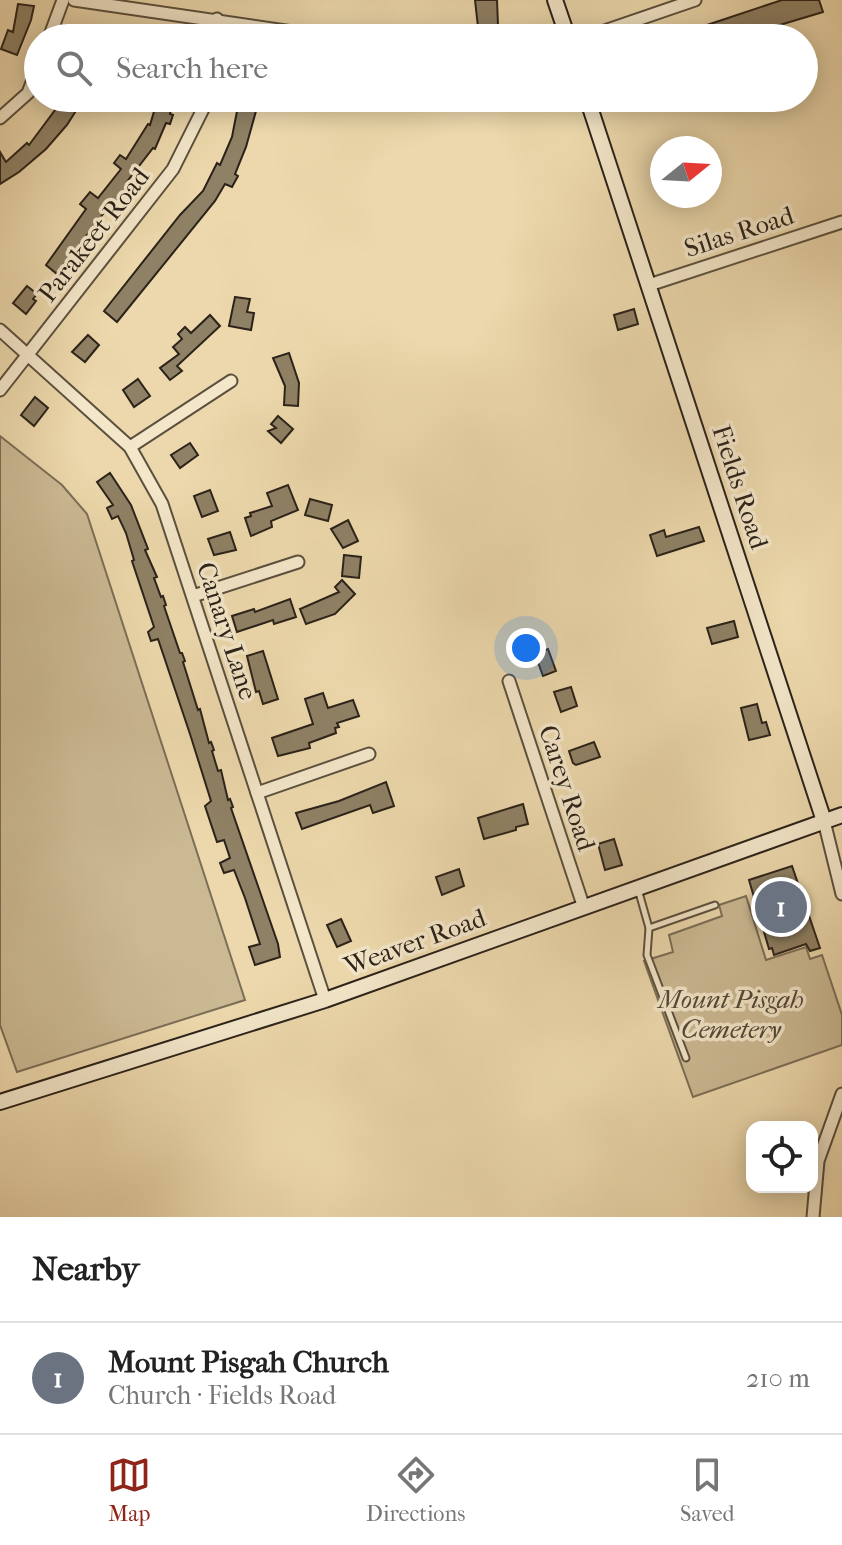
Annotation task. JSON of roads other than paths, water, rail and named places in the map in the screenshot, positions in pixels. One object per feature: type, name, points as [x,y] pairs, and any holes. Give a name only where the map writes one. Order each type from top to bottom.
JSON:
[{"type":"main road","points":[[555,0],[563,24]]},
{"type":"main road","name":"Fields Road","points":[[592,112],[824,821]]},
{"type":"main road","name":"Weaver Road","points":[[0,1102],[325,1000],[842,815]]},
{"type":"street","points":[[54,24],[63,0]]},
{"type":"street","points":[[74,0],[247,24]]},
{"type":"street","points":[[625,24],[695,0]]},
{"type":"street","points":[[216,24],[217,19]]},
{"type":"street","points":[[0,118],[24,97]]},
{"type":"street","name":"Parakeet Road","points":[[0,390],[173,169],[202,112]]},
{"type":"street","name":"Silas Road","points":[[649,285],[842,222]]},
{"type":"street","name":"Canary Lane","points":[[0,330],[130,447],[162,504],[325,1000]]},
{"type":"street","points":[[130,447],[231,381]]},
{"type":"street","points":[[193,596],[298,562]]},
{"type":"street","name":"Carey Road","points":[[509,681],[584,908]]},
{"type":"street","points":[[257,793],[369,754]]},
{"type":"street","name":"Fields Road","points":[[824,821],[842,894]]},
{"type":"street","points":[[813,1217],[818,1161],[842,1094]]},
{"type":"lane","points":[[637,888],[649,928],[647,955],[686,1058]]},
{"type":"lane","points":[[649,928],[715,905]]},
{"type":"place","name":"Mount Pisgah Church","points":[[781,907]]},
{"type":"park label","name":"Mount Pisgah Cemetery","points":[[731,1014]]}]
